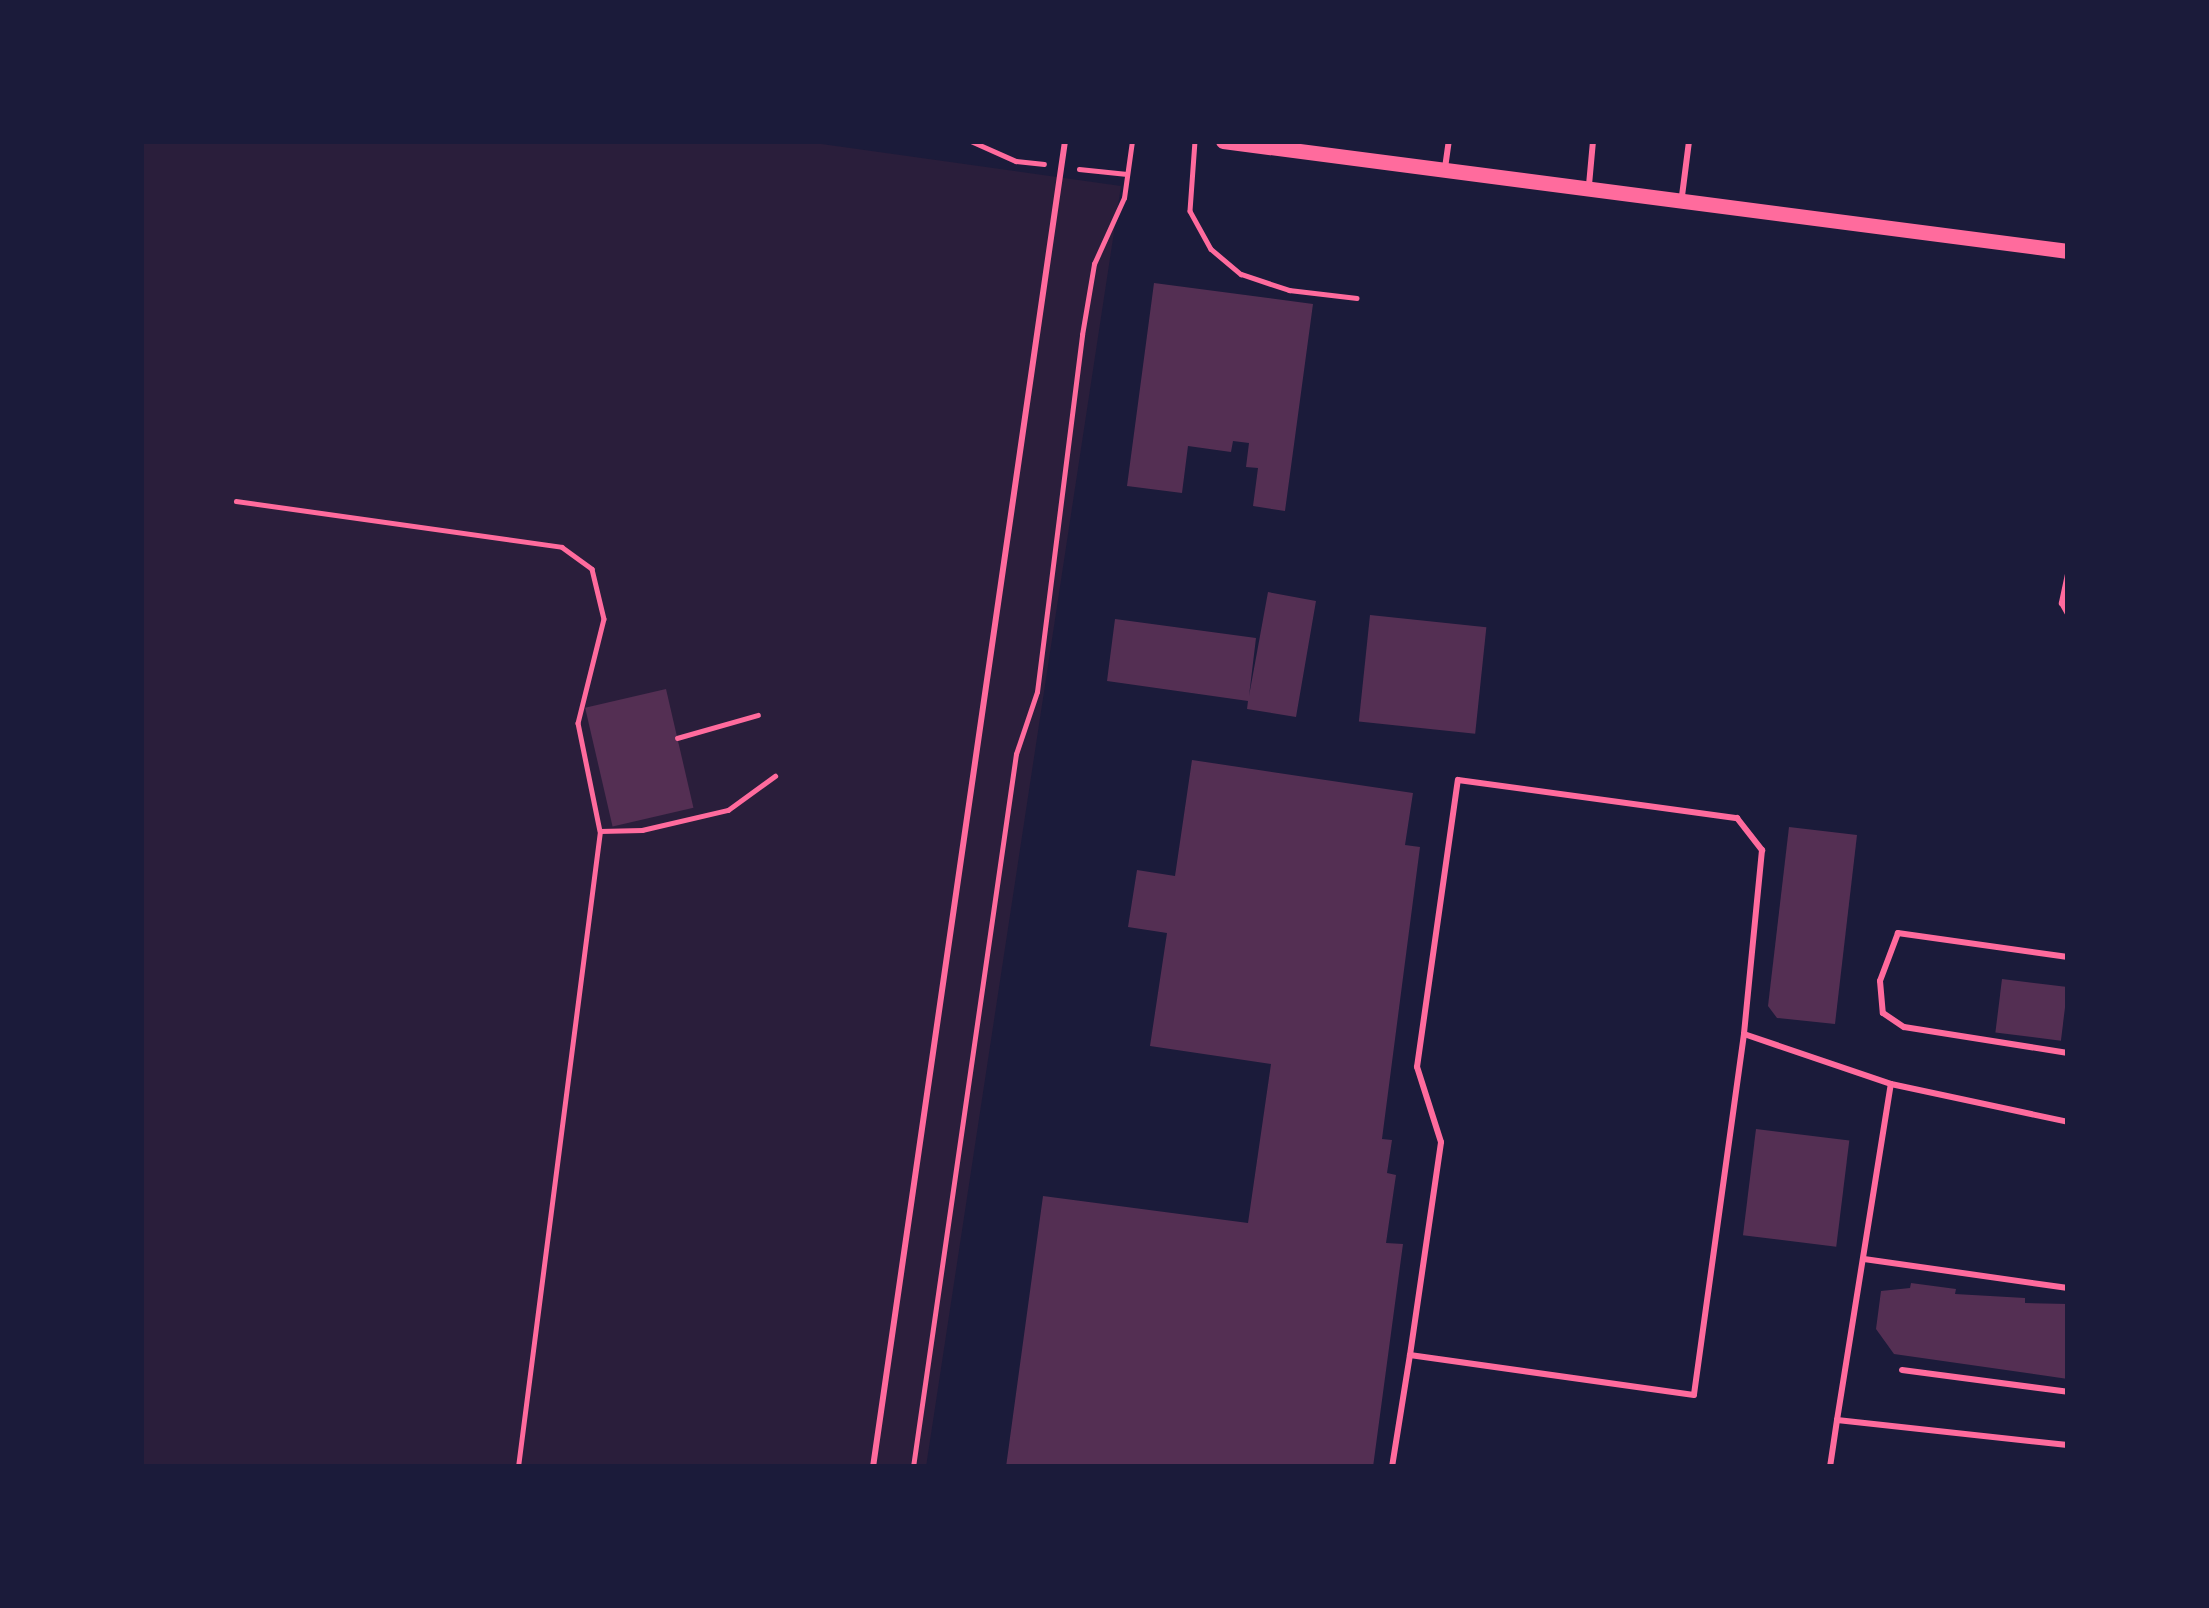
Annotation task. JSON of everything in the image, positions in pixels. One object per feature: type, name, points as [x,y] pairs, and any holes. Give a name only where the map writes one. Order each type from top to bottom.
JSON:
[{"type":"main road","points":[[1223,141],[2068,251]]},
{"type":"lane","points":[[873,1467],[1065,141]]},
{"type":"lane","points":[[1445,168],[1449,141]]},
{"type":"lane","points":[[1588,188],[1593,141]]},
{"type":"lane","points":[[1681,200],[1689,141]]},
{"type":"lane","points":[[2068,574],[2062,603],[2068,614]]},
{"type":"lane","points":[[1392,1467],[1441,1142],[1417,1067],[1458,780],[1737,818],[1762,850],[1744,1034],[1694,1395],[1409,1355]]},
{"type":"lane","points":[[2068,957],[1898,933],[1880,982],[1882,1012],[1904,1027],[2068,1053]]},
{"type":"lane","points":[[1744,1034],[1891,1084],[2068,1122]]},
{"type":"lane","points":[[1830,1467],[1891,1084]]},
{"type":"lane","points":[[1864,1259],[2068,1288]]},
{"type":"lane","points":[[1902,1370],[2068,1392]]},
{"type":"lane","points":[[1838,1420],[2068,1445]]},
{"type":"path","points":[[913,1467],[1016,754],[1037,692],[1085,318],[1094,264],[1124,198],[1132,141]]},
{"type":"path","points":[[1195,141],[1190,211],[1211,249],[1241,274],[1289,290],[1357,298]]},
{"type":"path","points":[[236,501],[562,548],[592,569],[604,619],[578,723],[600,831],[518,1467]]},
{"type":"path","points":[[677,738],[758,715]]},
{"type":"path","points":[[600,831],[642,830],[728,810],[775,776]]},
{"type":"shaded area","points":[[141,141],[800,141],[1121,186],[926,1467],[141,1467]]},
{"type":"building","points":[[1154,283],[1313,304],[1285,511],[1253,506],[1258,468],[1246,467],[1249,443],[1233,441],[1231,452],[1188,446],[1182,493],[1127,486]]},
{"type":"building","points":[[1268,592],[1316,601],[1296,717],[1247,709],[1248,701],[1107,681],[1115,619],[1256,638],[1249,696]]},
{"type":"building","points":[[1370,615],[1486,627],[1475,734],[1359,721]]},
{"type":"building","points":[[666,689],[693,808],[613,827],[585,708]]},
{"type":"building","points":[[1192,760],[1413,793],[1405,845],[1420,847],[1382,1139],[1392,1140],[1387,1173],[1396,1175],[1386,1243],[1403,1244],[1373,1467],[1006,1467],[1043,1196],[1248,1223],[1271,1064],[1150,1046],[1167,933],[1128,927],[1137,870],[1175,876]]},
{"type":"building","points":[[1789,827],[1857,835],[1835,1024],[1777,1018],[1768,1006]]},
{"type":"building","points":[[2002,979],[2068,987],[2061,1041],[1995,1033]]},
{"type":"building","points":[[1756,1129],[1849,1140],[1836,1247],[1743,1235]]},
{"type":"building","points":[[1911,1283],[1956,1289],[1955,1294],[2068,1304],[2068,1379],[1894,1354],[1876,1329],[1881,1291],[1910,1288]]}]
